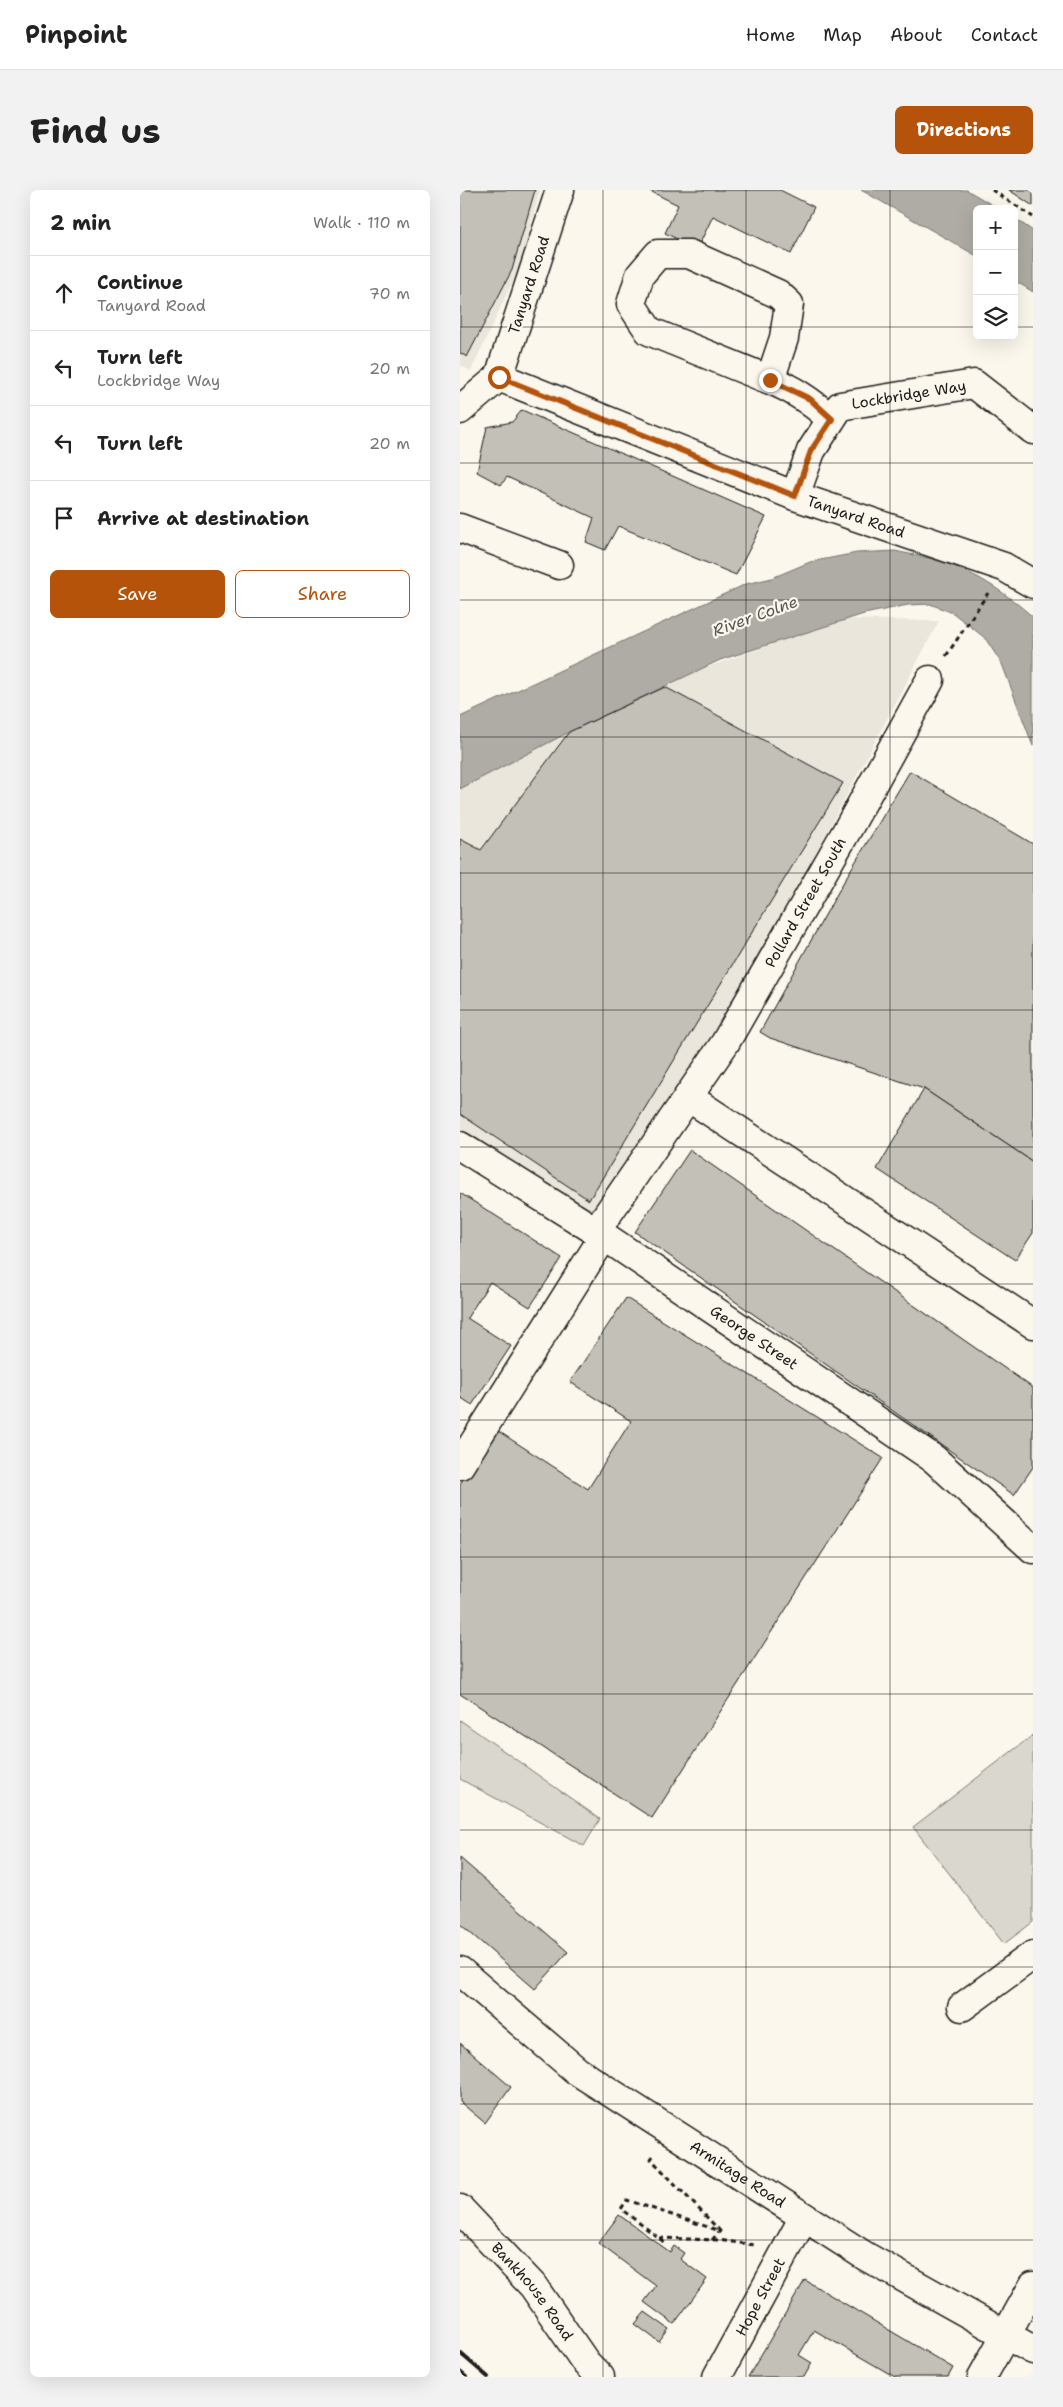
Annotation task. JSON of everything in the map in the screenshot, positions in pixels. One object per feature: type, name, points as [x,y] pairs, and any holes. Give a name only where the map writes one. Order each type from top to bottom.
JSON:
[{"type":"street","name":"Tanyard Road","points":[[560,190],[499,377],[795,496],[1004,567],[1033,584]]},
{"type":"street","points":[[770,380],[784,338],[788,304],[778,294],[689,254],[658,254],[640,275],[630,304],[649,330],[770,380],[810,399],[832,419]]},
{"type":"street","points":[[460,410],[499,377]]},
{"type":"street","name":"Lockbridge Way","points":[[795,496],[811,451],[840,406],[974,384],[1033,430]]},
{"type":"street","points":[[460,528],[559,565]]},
{"type":"street","name":"Pollard Street South","points":[[460,1465],[600,1234],[725,1043],[850,825],[930,680]]},
{"type":"street","points":[[688,1097],[1033,1324]]},
{"type":"street","name":"George Street","points":[[460,1146],[600,1234],[934,1459],[1033,1549]]},
{"type":"street","points":[[962,2007],[1033,1955]]},
{"type":"street","name":"Armitage Road","points":[[460,1971],[577,2071],[865,2256],[1033,2350]]},
{"type":"street","name":"Bankhouse Road","points":[[460,2209],[533,2286],[586,2363],[600,2377]]},
{"type":"street","name":"Hope Street","points":[[717,2377],[804,2217]]},
{"type":"street","points":[[982,2377],[1033,2286]]},
{"type":"path","points":[[992,190],[1033,217]]},
{"type":"path","points":[[930,680],[1004,567]]},
{"type":"path","points":[[668,2129],[651,2159],[720,2231]]},
{"type":"path","points":[[664,2242],[620,2209],[627,2200],[720,2231]]},
{"type":"path","points":[[711,2240],[720,2231]]},
{"type":"path","points":[[658,2238],[711,2240],[767,2246],[784,2254]]},
{"type":"shaded area","points":[[460,190],[540,190],[520,266],[471,371],[460,365]]},
{"type":"shaded area","points":[[841,619],[939,621],[731,1013],[592,1221],[460,1135],[460,785],[661,684]]},
{"type":"shaded area","points":[[460,1720],[600,1819],[584,1846],[460,1779]]},
{"type":"shaded area","points":[[1033,1735],[1033,1922],[1004,1944],[913,1827]]},
{"type":"water","points":[[861,190],[967,190],[992,205],[973,205],[973,254]]},
{"type":"water","points":[[1018,221],[1033,231],[1033,292],[1018,283]]},
{"type":"water","name":"River Colne","points":[[895,551],[935,560],[971,574],[1004,593],[1033,617],[1033,746],[1002,664],[985,638],[953,613],[930,604],[908,605],[864,614],[720,660],[569,732],[460,789],[460,717],[746,584],[772,578],[810,562],[857,553]]},
{"type":"building","points":[[460,190],[535,190],[512,270],[467,357],[460,353]]},
{"type":"building","points":[[648,190],[780,190],[814,207],[791,254],[713,216],[697,249],[665,233],[678,205]]},
{"type":"building","points":[[1009,190],[1033,190],[1033,206]]},
{"type":"building","points":[[522,410],[766,517],[736,575],[618,526],[605,550],[586,542],[594,518],[507,477],[501,485],[477,472],[487,427],[512,422]]},
{"type":"building","points":[[665,687],[843,783],[589,1200],[460,1114],[460,839],[481,850],[569,732]]},
{"type":"building","points":[[910,771],[1033,844],[1033,1162],[924,1089],[770,1038],[760,1032],[847,876]]},
{"type":"building","points":[[924,1089],[1033,1162],[1033,1233],[1015,1260],[877,1169]]},
{"type":"building","points":[[690,1150],[1033,1388],[1033,1467],[1014,1495],[635,1232]]},
{"type":"building","points":[[460,1193],[562,1258],[530,1307],[490,1282],[467,1318],[511,1346],[472,1405],[460,1397]]},
{"type":"building","points":[[626,1298],[883,1458],[652,1818],[460,1694],[460,1484],[495,1429],[588,1489],[631,1421],[570,1382]]},
{"type":"building","points":[[460,1858],[568,1952],[535,1989],[460,1924]]},
{"type":"building","points":[[460,2043],[511,2087],[485,2123],[460,2102]]},
{"type":"building","points":[[619,2215],[670,2252],[674,2246],[684,2253],[680,2259],[707,2279],[674,2324],[644,2302],[656,2286],[598,2243]]},
{"type":"building","points":[[805,2280],[953,2368],[948,2377],[895,2377],[814,2330],[799,2355],[812,2363],[804,2377],[748,2377]]},
{"type":"building","points":[[645,2312],[669,2329],[659,2342],[635,2324]]},
{"type":"railway","points":[[460,2353],[488,2377]]},
{"type":"railway","points":[[460,2372],[466,2377]]},
{"type":"route","points":[[499,377],[795,496],[811,451],[832,419],[810,399],[770,380]]}]
